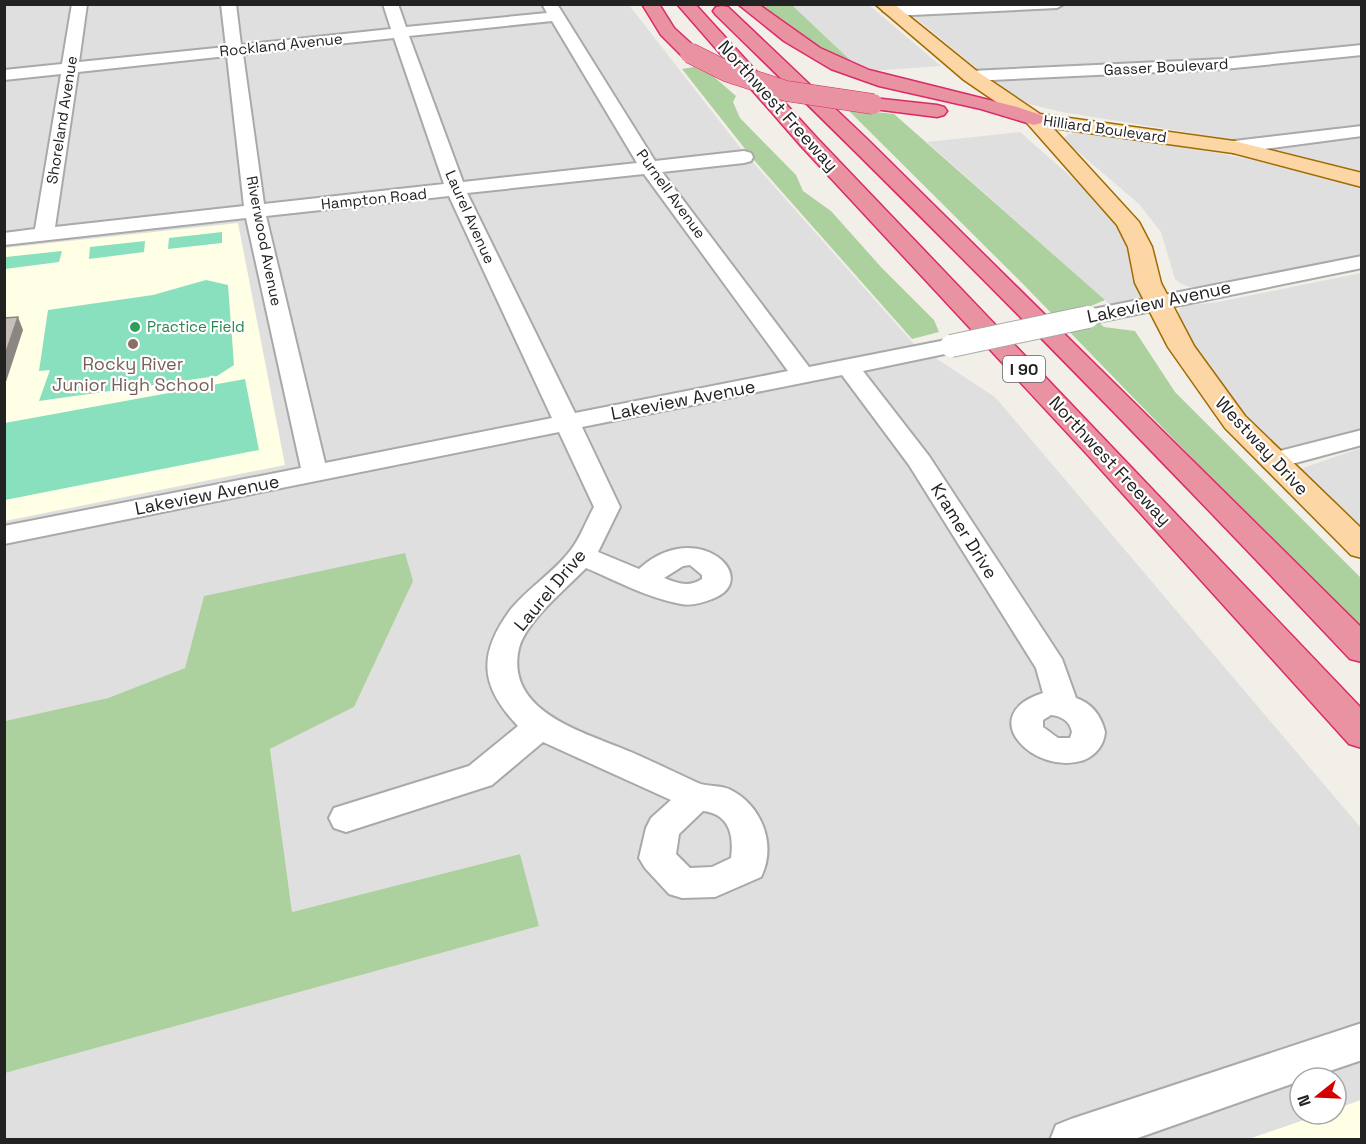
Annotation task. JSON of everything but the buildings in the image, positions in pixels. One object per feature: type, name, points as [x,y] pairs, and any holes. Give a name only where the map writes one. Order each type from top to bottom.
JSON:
[{"type":"highway","points":[[650,4],[668,31],[690,53],[728,72],[786,91],[978,116],[1034,119]]},
{"type":"highway","name":"Northwest Freeway","points":[[685,4],[728,48],[817,151],[1173,527],[1362,734]]},
{"type":"highway","name":"Northwest Freeway","points":[[716,4],[927,210],[1236,519],[1362,650]]},
{"type":"highway","points":[[746,4],[802,47],[840,66],[889,82],[1002,107],[1034,119]]},
{"type":"highway","points":[[889,82],[927,86],[971,76]]},
{"type":"main road","name":"Hilliard Boulevard","points":[[887,8],[971,76],[1034,119],[1234,147],[1362,180]]},
{"type":"main road","name":"Westway Drive","points":[[1034,119],[1091,179],[1127,222],[1136,239],[1148,283],[1181,347],[1235,422],[1362,548]]},
{"type":"street","name":"Shoreland Avenue","points":[[44,235],[80,4]]},
{"type":"street","name":"Riverwood Avenue","points":[[228,4],[255,212],[315,474]]},
{"type":"street","name":"Laurel Avenue","points":[[390,4],[456,190],[567,423]]},
{"type":"street","points":[[887,8],[1057,4]]},
{"type":"street","name":"Rockland Avenue","points":[[4,75],[400,32],[553,10]]},
{"type":"street","name":"Purnell Avenue","points":[[553,10],[649,167],[804,376]]},
{"type":"street","name":"Gasser Boulevard","points":[[971,76],[1224,64],[1362,50]]},
{"type":"street","points":[[1234,147],[1362,131]]},
{"type":"street","name":"Hampton Road","points":[[4,238],[744,157]]},
{"type":"street","name":"Lakeview Avenue","points":[[4,536],[1362,262]]},
{"type":"street","name":"Kramer Drive","points":[[848,367],[920,462],[1051,667],[1062,705]]},
{"type":"street","name":"Laurel Drive","points":[[567,423],[607,507],[582,556],[522,616],[504,648],[503,680],[512,699],[539,727],[650,774],[696,797]]},
{"type":"street","points":[[1273,461],[1362,436]]},
{"type":"street","points":[[582,556],[645,580]]},
{"type":"street","points":[[346,818],[480,776],[539,727]]},
{"type":"street","points":[[1071,1140],[1362,1041]]},
{"type":"shaded area","points":[[983,4],[1361,5],[1361,171],[1229,139],[1062,112],[1029,104],[1003,90],[901,6]]},
{"type":"shaded area","points":[[5,5],[629,5],[742,150],[914,344],[995,397],[1361,828],[1361,1100],[1348,1105],[1348,1066],[1288,1066],[1288,1126],[1249,1139],[5,1140],[5,1073],[539,926],[519,854],[292,912],[270,749],[354,707],[204,596],[185,668],[108,698],[5,721]]},
{"type":"shaded area","points":[[792,5],[869,5],[941,66],[870,71],[857,67]]},
{"type":"shaded area","points":[[1020,132],[1110,211],[1133,254],[1141,300],[1114,308],[927,142]]},
{"type":"shaded area","points":[[1087,132],[1219,153],[1300,170],[1361,187],[1361,255],[1206,287],[1189,287],[1180,283],[1175,279],[1161,232],[1139,204],[1063,139],[1068,134]]},
{"type":"shaded area","name":"Rocky River Junior High School","points":[[238,223],[285,465],[5,521],[4,248]]},
{"type":"shaded area","points":[[1361,273],[1361,433],[1291,453],[1272,449],[1202,370],[1178,316],[1179,310],[1183,306],[1218,302]]},
{"type":"shaded area","points":[[1361,448],[1361,536],[1300,469]]},
{"type":"shaded area","points":[[1361,1100],[1361,1139],[1249,1139],[1288,1126],[1348,1126],[1348,1105]]},
{"type":"green space","points":[[759,5],[792,5],[851,61],[870,71],[812,42]]},
{"type":"green space","points":[[694,67],[713,76],[736,96],[733,102],[740,118],[796,175],[803,191],[831,211],[881,267],[934,320],[939,332],[912,339],[753,159],[682,69]]},
{"type":"green space","points":[[847,109],[894,114],[1105,300],[1084,309],[1104,327],[1135,331],[1175,392],[1361,578],[1361,632],[1022,283]]},
{"type":"green space","points":[[222,232],[222,243],[168,249],[169,238]]},
{"type":"green space","points":[[145,241],[144,252],[89,259],[90,247]]},
{"type":"green space","points":[[62,251],[59,262],[5,269],[6,257]]},
{"type":"green space","name":"Practice Field","points":[[206,280],[228,285],[234,365],[217,376],[39,401],[50,370],[39,371],[48,310],[153,295]]},
{"type":"green space","points":[[245,379],[259,450],[5,500],[5,423]]},
{"type":"green space","points":[[405,553],[413,581],[354,707],[270,749],[292,912],[520,854],[539,926],[5,1073],[5,721],[108,698],[185,668],[204,596]]},
{"type":"place","name":"Practice Field","points":[[135,327]]},
{"type":"place","name":"Rocky River Junior High School","points":[[133,344]]}]
